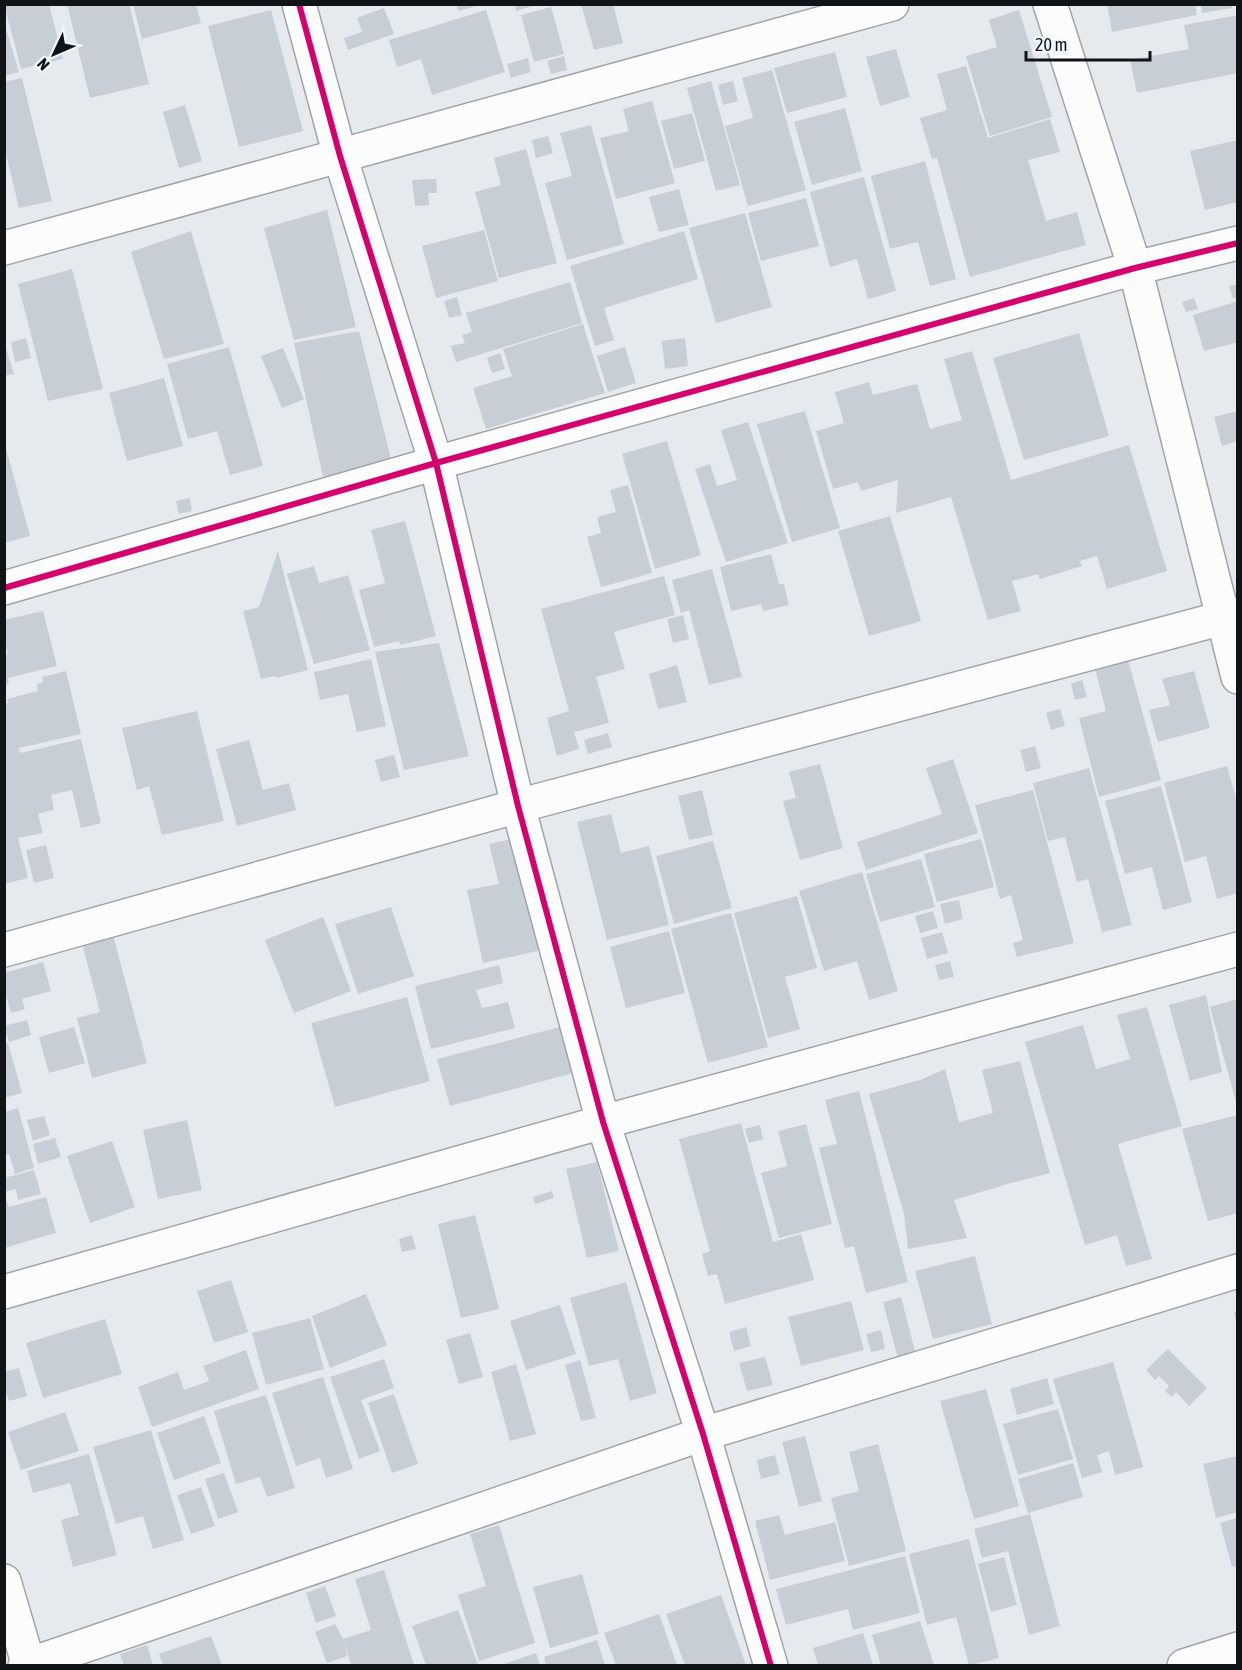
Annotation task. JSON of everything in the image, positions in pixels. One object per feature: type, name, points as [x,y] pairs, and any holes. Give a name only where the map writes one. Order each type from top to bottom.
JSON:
[{"type":"street","points":[[299,4],[340,156],[436,463],[518,806],[603,1122],[703,1434],[771,1665]]},
{"type":"street","points":[[4,248],[892,4]]},
{"type":"street","points":[[1050,4],[1135,268],[1230,617],[1238,677]]},
{"type":"street","points":[[4,588],[436,463],[1135,268],[1238,243]]},
{"type":"street","points":[[4,950],[518,806],[1230,617]]},
{"type":"street","points":[[4,1292],[603,1122],[1238,949]]},
{"type":"street","points":[[4,1581],[27,1665],[703,1434],[1238,1271]]},
{"type":"street","points":[[1184,1665],[1238,1649]]},
{"type":"building","points":[[4,4],[49,4],[63,59],[21,69]]},
{"type":"building","points":[[67,4],[129,4],[149,84],[90,98]]},
{"type":"building","points":[[133,4],[196,4],[201,23],[142,39]]},
{"type":"building","points":[[457,4],[480,4],[480,5],[458,11]]},
{"type":"building","points":[[515,4],[536,4],[536,5],[516,11]]},
{"type":"building","points":[[581,4],[613,4],[623,43],[594,50]]},
{"type":"building","points":[[1107,4],[1195,4],[1197,15],[1112,32]]},
{"type":"building","points":[[1201,4],[1231,4],[1232,8],[1202,13]]},
{"type":"building","points":[[551,7],[564,54],[534,62],[521,15]]},
{"type":"building","points":[[384,8],[394,34],[348,50],[344,38],[362,32],[357,18]]},
{"type":"building","points":[[271,10],[303,131],[239,147],[208,26]]},
{"type":"building","points":[[486,10],[505,72],[432,95],[421,59],[397,67],[389,40]]},
{"type":"building","points":[[1019,10],[1052,117],[990,136],[966,56],[997,47],[989,20]]},
{"type":"building","points":[[1238,15],[1238,73],[1137,93],[1130,60],[1189,49],[1184,25]]},
{"type":"building","points":[[4,22],[19,72],[4,76]]},
{"type":"building","points":[[896,49],[910,97],[880,106],[866,57]]},
{"type":"building","points":[[835,52],[847,97],[787,113],[774,68]]},
{"type":"building","points":[[564,56],[567,70],[551,74],[547,61]]},
{"type":"building","points":[[528,58],[531,72],[511,78],[507,64]]},
{"type":"building","points":[[966,66],[988,138],[1050,119],[1060,152],[1028,160],[1046,221],[1077,212],[1086,245],[970,277],[937,158],[932,159],[920,118],[947,110],[937,74]]},
{"type":"building","points":[[772,70],[806,190],[748,206],[725,126],[753,118],[742,78]]},
{"type":"building","points":[[22,78],[52,201],[19,208],[4,146],[4,82]]},
{"type":"building","points":[[711,81],[740,185],[716,191],[687,88]]},
{"type":"building","points":[[733,81],[738,101],[723,105],[718,85]]},
{"type":"building","points":[[652,101],[675,183],[616,199],[600,138],[629,131],[623,109]]},
{"type":"building","points":[[185,105],[202,161],[179,168],[163,112]]},
{"type":"building","points":[[845,108],[862,171],[812,185],[794,122]]},
{"type":"building","points":[[692,113],[705,161],[674,169],[661,121]]},
{"type":"building","points":[[591,125],[624,244],[567,260],[545,183],[572,176],[560,133]]},
{"type":"building","points":[[548,136],[553,153],[536,158],[532,140]]},
{"type":"building","points":[[1238,140],[1238,202],[1205,210],[1190,151]]},
{"type":"building","points":[[526,149],[557,263],[499,278],[475,192],[501,185],[494,158]]},
{"type":"building","points":[[925,161],[956,279],[930,286],[918,242],[890,249],[871,176]]},
{"type":"building","points":[[864,177],[896,291],[868,299],[857,259],[830,267],[810,192]]},
{"type":"building","points":[[436,179],[437,193],[428,193],[429,205],[415,206],[412,180]]},
{"type":"building","points":[[679,189],[689,225],[659,232],[649,197]]},
{"type":"building","points":[[806,198],[819,246],[761,261],[748,213]]},
{"type":"building","points":[[327,210],[356,327],[294,340],[264,228]]},
{"type":"building","points":[[745,213],[772,307],[716,323],[689,228]]},
{"type":"building","points":[[484,230],[498,281],[436,298],[422,246]]},
{"type":"building","points":[[191,231],[224,344],[164,359],[131,252]]},
{"type":"building","points":[[684,231],[698,279],[604,308],[614,340],[595,346],[570,266]]},
{"type":"building","points":[[72,269],[103,389],[48,401],[18,284]]},
{"type":"building","points":[[570,282],[582,323],[456,362],[451,346],[465,343],[462,335],[472,332],[466,313]]},
{"type":"building","points":[[1238,284],[1238,297],[1233,299],[1229,286]]},
{"type":"building","points":[[457,297],[462,315],[449,318],[444,301]]},
{"type":"building","points":[[1194,298],[1198,309],[1186,312],[1182,302]]},
{"type":"building","points":[[1238,301],[1238,342],[1204,351],[1193,315]]},
{"type":"building","points":[[583,324],[605,393],[486,429],[473,388],[512,376],[503,349]]},
{"type":"building","points":[[359,331],[392,463],[323,477],[294,343]]},
{"type":"building","points":[[1079,333],[1109,436],[1024,460],[993,358]]},
{"type":"building","points":[[26,338],[31,358],[15,362],[11,342]]},
{"type":"building","points":[[685,338],[688,366],[665,369],[662,341]]},
{"type":"building","points":[[4,342],[14,374],[4,376]]},
{"type":"building","points":[[229,347],[263,466],[230,475],[217,431],[188,439],[167,364]]},
{"type":"building","points":[[625,347],[636,383],[608,392],[597,356]]},
{"type":"building","points":[[283,348],[304,399],[282,408],[261,356]]},
{"type":"building","points":[[972,351],[1011,480],[1129,445],[1167,571],[1107,589],[1097,556],[1080,561],[1082,566],[1040,579],[1038,574],[1012,581],[1021,611],[988,620],[951,497],[896,513],[898,480],[861,491],[858,482],[833,489],[816,431],[844,423],[835,392],[869,382],[873,395],[917,384],[930,429],[962,420],[944,359]]},
{"type":"building","points":[[500,353],[505,369],[492,373],[487,358]]},
{"type":"building","points":[[164,378],[183,446],[127,461],[109,393]]},
{"type":"building","points":[[805,411],[840,528],[792,542],[757,424]]},
{"type":"building","points":[[1238,411],[1238,441],[1222,446],[1214,417]]},
{"type":"building","points":[[748,422],[788,543],[726,562],[695,469],[710,464],[717,486],[737,480],[721,430]]},
{"type":"building","points":[[4,441],[30,536],[4,543]]},
{"type":"building","points":[[667,441],[701,555],[655,569],[622,454]]},
{"type":"building","points":[[628,485],[652,573],[601,587],[587,537],[601,533],[597,517],[616,512],[610,490]]},
{"type":"building","points":[[190,498],[192,511],[179,514],[176,501]]},
{"type":"building","points":[[890,516],[921,621],[869,636],[838,531]]},
{"type":"building","points":[[405,521],[436,636],[400,645],[399,641],[374,647],[359,590],[385,583],[371,530]]},
{"type":"building","points":[[278,551],[308,670],[277,678],[276,676],[261,679],[243,611],[259,607]]},
{"type":"building","points":[[771,554],[779,584],[784,584],[789,605],[763,611],[761,604],[731,611],[720,567]]},
{"type":"building","points":[[314,566],[319,583],[348,575],[370,650],[314,664],[287,574]]},
{"type":"building","points":[[712,569],[742,677],[709,685],[689,610],[681,613],[672,580]]},
{"type":"building","points":[[664,576],[675,615],[614,632],[625,669],[596,677],[609,723],[574,732],[579,749],[557,756],[547,718],[569,711],[541,609]]},
{"type":"building","points":[[43,611],[57,666],[8,678],[9,684],[4,685],[4,655],[8,654],[4,637],[4,620]]},
{"type":"building","points":[[683,615],[689,639],[673,643],[667,619]]},
{"type":"building","points":[[439,643],[469,756],[404,770],[375,652]]},
{"type":"building","points":[[371,659],[386,726],[357,732],[348,694],[320,700],[314,672]]},
{"type":"building","points":[[1128,660],[1161,780],[1099,797],[1079,718],[1106,711],[1095,669]]},
{"type":"building","points":[[677,665],[687,702],[658,709],[649,674]]},
{"type":"building","points":[[66,671],[81,734],[19,748],[20,753],[81,739],[101,823],[81,828],[72,790],[51,795],[54,810],[38,814],[43,833],[18,838],[28,878],[4,884],[4,704],[8,703],[7,699],[38,691],[37,684],[43,682],[42,677]]},
{"type":"building","points":[[1194,671],[1210,728],[1158,742],[1149,710],[1170,705],[1162,679]]},
{"type":"building","points":[[1082,680],[1087,697],[1075,700],[1071,684]]},
{"type":"building","points":[[1060,709],[1065,726],[1051,730],[1046,713]]},
{"type":"building","points":[[197,711],[224,821],[162,835],[149,786],[137,790],[122,728]]},
{"type":"building","points":[[608,733],[612,747],[588,754],[584,740]]},
{"type":"building","points":[[249,740],[263,790],[289,783],[296,810],[237,826],[216,749]]},
{"type":"building","points":[[1035,746],[1041,768],[1026,772],[1020,750]]},
{"type":"building","points":[[394,755],[400,777],[381,782],[375,760]]},
{"type":"building","points":[[953,759],[978,833],[866,870],[857,842],[942,814],[926,768]]},
{"type":"building","points":[[820,764],[843,848],[800,860],[783,801],[796,798],[789,772]]},
{"type":"building","points":[[1227,766],[1238,805],[1238,893],[1217,899],[1206,856],[1185,862],[1164,783]]},
{"type":"building","points":[[1089,768],[1132,925],[1102,932],[1088,879],[1077,882],[1065,837],[1048,841],[1033,783]]},
{"type":"building","points":[[1161,786],[1192,902],[1163,910],[1152,867],[1125,874],[1105,801]]},
{"type":"building","points":[[702,790],[713,835],[689,840],[678,796]]},
{"type":"building","points":[[1033,790],[1074,943],[1017,957],[1013,943],[1023,940],[1011,895],[1000,899],[975,805]]},
{"type":"building","points":[[611,814],[621,853],[649,846],[669,925],[607,940],[577,822]]},
{"type":"building","points":[[517,838],[542,950],[483,963],[467,890],[499,884],[489,844]]},
{"type":"building","points":[[981,839],[994,887],[937,902],[924,854]]},
{"type":"building","points":[[713,841],[732,908],[674,924],[656,856]]},
{"type":"building","points":[[46,845],[54,878],[34,883],[26,850]]},
{"type":"building","points":[[921,859],[935,907],[880,922],[866,874]]},
{"type":"building","points":[[862,872],[898,991],[869,1000],[857,961],[824,971],[799,891]]},
{"type":"building","points":[[797,896],[817,968],[785,977],[800,1029],[768,1038],[734,913]]},
{"type":"building","points":[[959,900],[963,919],[945,924],[940,904]]},
{"type":"building","points":[[391,907],[414,976],[358,994],[335,924]]},
{"type":"building","points":[[933,911],[938,928],[920,933],[915,916]]},
{"type":"building","points":[[731,913],[768,1047],[708,1063],[671,929]]},
{"type":"building","points":[[323,917],[351,991],[294,1013],[265,940]]},
{"type":"building","points":[[669,931],[685,993],[626,1008],[610,947]]},
{"type":"building","points":[[942,932],[948,953],[927,959],[921,938]]},
{"type":"building","points":[[113,935],[147,1063],[92,1078],[77,1018],[100,1012],[82,943]]},
{"type":"building","points":[[950,961],[954,977],[939,980],[935,965]]},
{"type":"building","points":[[43,962],[51,991],[22,999],[25,1009],[11,1013],[4,988],[4,973]]},
{"type":"building","points":[[499,965],[503,983],[476,990],[482,1008],[508,1002],[515,1028],[431,1049],[415,986]]},
{"type":"building","points":[[1206,995],[1222,1072],[1190,1081],[1169,1005]]},
{"type":"building","points":[[407,997],[430,1081],[335,1107],[311,1023]]},
{"type":"building","points":[[1238,999],[1238,1105],[1237,1106],[1210,1007]]},
{"type":"building","points":[[1147,1007],[1182,1126],[1118,1144],[1152,1259],[1126,1266],[1117,1235],[1085,1245],[1025,1042],[1083,1025],[1096,1069],[1130,1059],[1117,1015]]},
{"type":"building","points":[[27,1020],[31,1035],[9,1042],[4,1026]]},
{"type":"building","points":[[74,1027],[85,1063],[49,1073],[39,1037]]},
{"type":"building","points":[[560,1027],[573,1073],[450,1106],[437,1059]]},
{"type":"building","points":[[8,1043],[22,1093],[4,1098],[4,1044]]},
{"type":"building","points":[[1020,1061],[1050,1173],[954,1200],[967,1238],[908,1249],[904,1214],[869,1094],[920,1080],[945,1069],[959,1122],[993,1113],[982,1070]]},
{"type":"building","points":[[859,1091],[908,1282],[866,1293],[854,1246],[845,1248],[819,1148],[837,1144],[825,1100]]},
{"type":"building","points":[[18,1108],[34,1168],[15,1174],[9,1154],[4,1155],[4,1112]]},
{"type":"building","points":[[1238,1115],[1238,1213],[1208,1221],[1182,1129]]},
{"type":"building","points":[[44,1116],[50,1135],[33,1141],[27,1120]]},
{"type":"building","points":[[187,1120],[202,1190],[158,1199],[143,1130]]},
{"type":"building","points":[[741,1123],[773,1242],[801,1234],[814,1280],[725,1304],[717,1274],[708,1276],[702,1254],[710,1251],[679,1139]]},
{"type":"building","points":[[806,1124],[832,1224],[779,1238],[761,1173],[787,1166],[778,1131]]},
{"type":"building","points":[[760,1125],[763,1139],[749,1143],[745,1129]]},
{"type":"building","points":[[55,1138],[61,1157],[38,1164],[33,1144]]},
{"type":"building","points":[[112,1141],[135,1207],[90,1223],[67,1156]]},
{"type":"building","points":[[597,1162],[619,1251],[587,1258],[566,1169]]},
{"type":"building","points":[[34,1170],[41,1194],[18,1200],[16,1189],[4,1192],[4,1178]]},
{"type":"building","points":[[552,1191],[554,1198],[535,1204],[533,1197]]},
{"type":"building","points":[[4,1194],[9,1207],[46,1197],[56,1233],[4,1248]]},
{"type":"building","points":[[475,1215],[499,1309],[461,1318],[438,1224]]},
{"type":"building","points":[[412,1235],[416,1249],[402,1252],[399,1239]]},
{"type":"building","points":[[975,1256],[992,1324],[933,1339],[915,1271]]},
{"type":"building","points":[[231,1280],[248,1332],[214,1343],[197,1291]]},
{"type":"building","points":[[626,1282],[657,1393],[630,1401],[618,1359],[589,1366],[570,1298]]},
{"type":"building","points":[[366,1294],[387,1345],[330,1368],[312,1316]]},
{"type":"building","points":[[901,1297],[916,1355],[898,1359],[883,1302]]},
{"type":"building","points":[[851,1301],[864,1350],[801,1366],[788,1317]]},
{"type":"building","points":[[560,1305],[576,1354],[526,1370],[510,1321]]},
{"type":"building","points":[[1238,1311],[1238,1326],[1237,1326],[1234,1312]]},
{"type":"building","points":[[310,1318],[324,1369],[266,1385],[252,1333]]},
{"type":"building","points":[[105,1319],[122,1374],[43,1398],[26,1343]]},
{"type":"building","points":[[746,1327],[751,1346],[734,1351],[729,1332]]},
{"type":"building","points":[[881,1330],[885,1349],[871,1352],[866,1334]]},
{"type":"building","points":[[470,1333],[483,1377],[459,1384],[446,1340]]},
{"type":"building","points":[[1168,1349],[1207,1388],[1189,1406],[1176,1392],[1172,1397],[1165,1391],[1169,1386],[1159,1376],[1155,1380],[1146,1370]]},
{"type":"building","points":[[246,1350],[259,1389],[152,1427],[138,1387],[178,1372],[184,1390],[209,1381],[203,1366]]},
{"type":"building","points":[[765,1357],[773,1385],[747,1391],[739,1363]]},
{"type":"building","points":[[384,1359],[394,1388],[361,1400],[380,1451],[359,1459],[330,1377]]},
{"type":"building","points":[[580,1360],[596,1418],[581,1421],[565,1365]]},
{"type":"building","points":[[1113,1362],[1143,1467],[1115,1475],[1109,1451],[1097,1455],[1102,1472],[1082,1478],[1053,1379]]},
{"type":"building","points":[[516,1364],[536,1434],[510,1441],[491,1372]]},
{"type":"building","points":[[19,1368],[27,1396],[9,1401],[4,1387],[4,1372]]},
{"type":"building","points":[[323,1377],[353,1469],[326,1478],[320,1458],[296,1466],[272,1393]]},
{"type":"building","points":[[1047,1378],[1054,1404],[1017,1415],[1010,1389]]},
{"type":"building","points":[[986,1389],[1019,1506],[974,1519],[940,1401]]},
{"type":"building","points":[[394,1394],[418,1464],[392,1473],[368,1403]]},
{"type":"building","points":[[266,1395],[295,1488],[267,1497],[260,1477],[236,1484],[214,1411]]},
{"type":"building","points":[[1058,1409],[1073,1459],[1018,1475],[1003,1424]]},
{"type":"building","points":[[65,1412],[79,1451],[21,1470],[8,1432]]},
{"type":"building","points":[[204,1416],[221,1463],[174,1480],[157,1433]]},
{"type":"building","points":[[151,1430],[184,1540],[153,1549],[143,1516],[116,1524],[93,1447]]},
{"type":"building","points":[[805,1436],[822,1501],[799,1507],[782,1442]]},
{"type":"building","points":[[878,1444],[906,1551],[849,1566],[831,1498],[859,1491],[849,1452]]},
{"type":"building","points":[[89,1454],[117,1555],[73,1567],[61,1520],[79,1515],[70,1483],[33,1493],[27,1471]]},
{"type":"building","points":[[775,1455],[780,1474],[761,1479],[757,1460]]},
{"type":"building","points":[[1238,1456],[1238,1512],[1216,1518],[1203,1464]]},
{"type":"building","points":[[1073,1463],[1083,1497],[1028,1513],[1018,1479]]},
{"type":"building","points":[[224,1473],[238,1512],[218,1519],[205,1479]]},
{"type":"building","points":[[201,1487],[215,1526],[191,1534],[177,1495]]},
{"type":"building","points":[[1030,1514],[1060,1626],[1029,1635],[1008,1551],[982,1558],[974,1529]]},
{"type":"building","points":[[779,1515],[785,1535],[835,1522],[845,1561],[770,1580],[755,1521]]},
{"type":"building","points":[[1236,1518],[1238,1566],[1232,1567],[1220,1523]]},
{"type":"building","points":[[499,1525],[535,1643],[479,1661],[458,1595],[486,1586],[470,1534]]},
{"type":"building","points":[[969,1539],[999,1658],[971,1665],[969,1665],[956,1617],[927,1625],[909,1554]]},
{"type":"building","points":[[905,1556],[920,1613],[853,1630],[848,1609],[786,1625],[776,1589]]},
{"type":"building","points":[[1004,1557],[1017,1605],[991,1612],[978,1564]]},
{"type":"building","points":[[384,1570],[414,1665],[351,1665],[344,1642],[347,1656],[327,1663],[315,1632],[335,1624],[343,1639],[371,1630],[355,1579]]},
{"type":"building","points":[[582,1574],[599,1634],[550,1648],[533,1587]]},
{"type":"building","points":[[325,1586],[336,1616],[316,1623],[306,1593]]},
{"type":"building","points":[[721,1595],[746,1665],[685,1665],[666,1614]]},
{"type":"building","points":[[458,1610],[478,1665],[426,1665],[412,1626]]},
{"type":"building","points":[[659,1614],[677,1665],[616,1665],[604,1633]]},
{"type":"building","points":[[920,1621],[934,1665],[881,1665],[872,1635]]},
{"type":"building","points":[[863,1633],[873,1665],[818,1665],[813,1648]]},
{"type":"building","points":[[211,1636],[222,1665],[163,1665],[159,1654]]},
{"type":"building","points":[[597,1640],[605,1665],[546,1665],[544,1657]]},
{"type":"building","points":[[147,1645],[153,1665],[124,1665],[120,1654]]},
{"type":"building","points":[[536,1653],[540,1665],[501,1665]]},
{"type":"cycle path","points":[[299,4],[340,156],[436,463],[518,806],[603,1122],[703,1434],[771,1666]]},
{"type":"cycle path","points":[[4,588],[436,463],[1135,268],[1238,243]]}]
